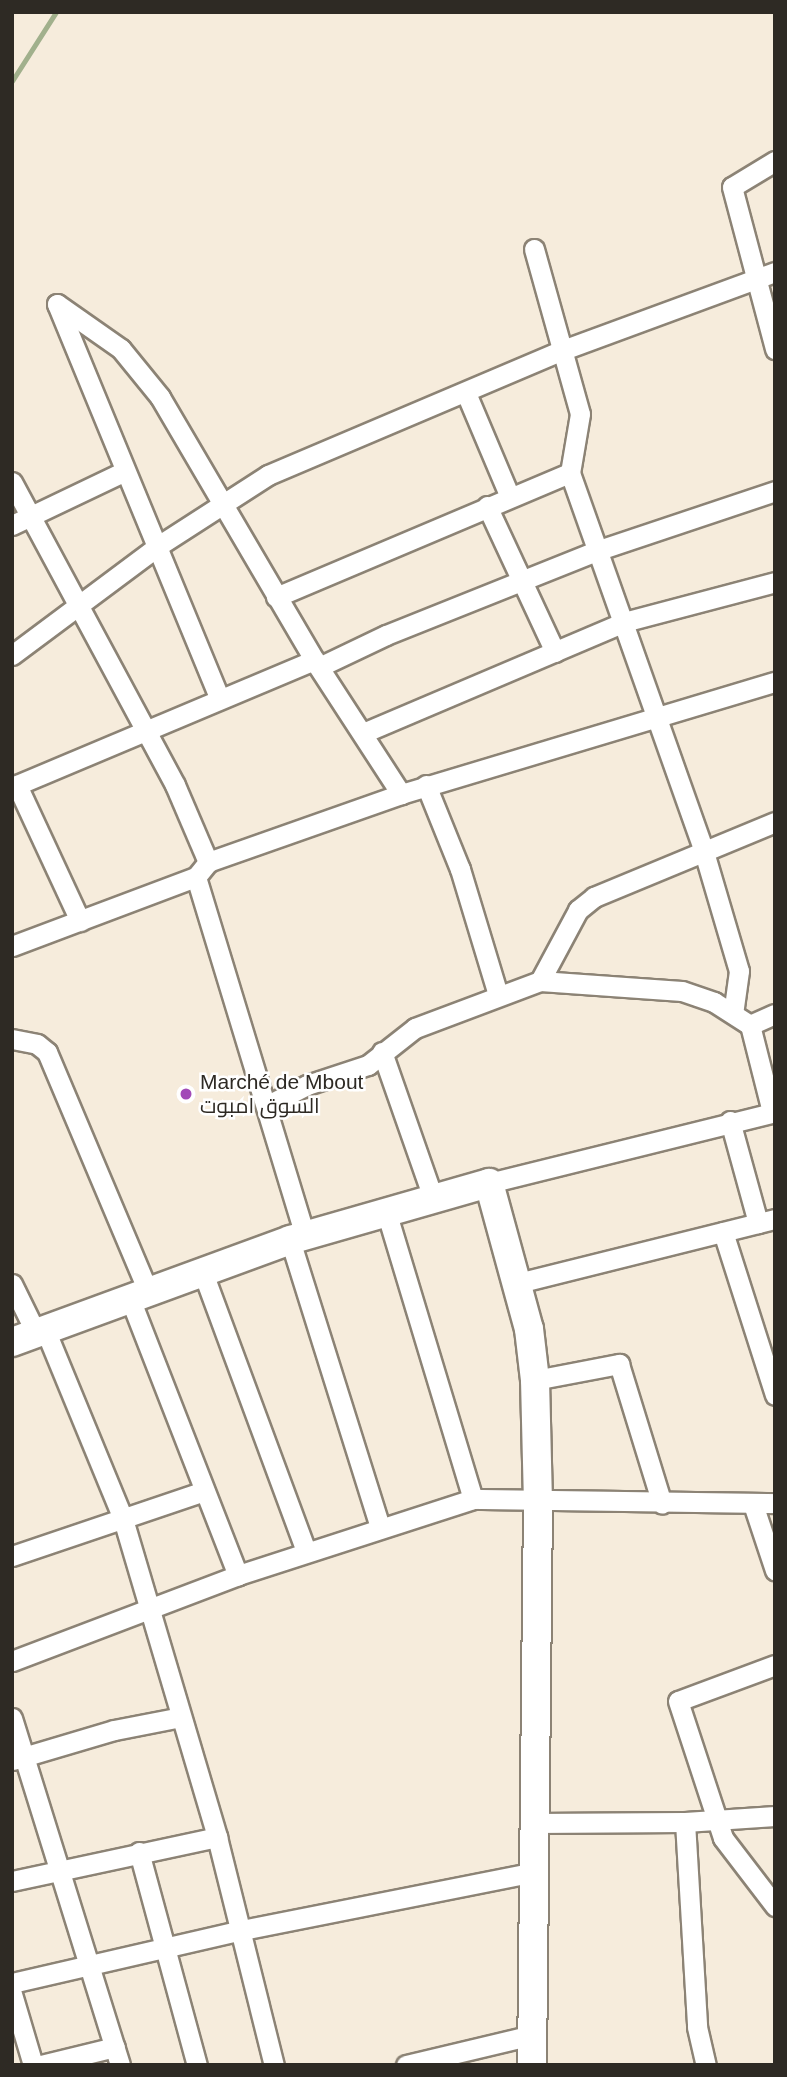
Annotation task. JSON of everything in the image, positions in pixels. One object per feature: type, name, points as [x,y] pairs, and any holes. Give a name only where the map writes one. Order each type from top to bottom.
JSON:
[{"type":"main road","points":[[30,1333],[298,1238],[489,1183],[518,1283],[535,1380],[538,1503],[532,2065]]},
{"type":"street","points":[[775,161],[732,187],[754,279],[775,349]]},
{"type":"street","points":[[534,249],[580,414],[569,473],[624,622],[652,715],[704,852],[739,971],[733,1014]]},
{"type":"street","points":[[12,654],[76,604],[158,546],[285,466],[466,393],[563,350],[775,272]]},
{"type":"street","points":[[220,699],[57,304],[101,332],[140,370],[276,597],[401,794]]},
{"type":"street","points":[[466,393],[510,497]]},
{"type":"street","points":[[20,522],[125,471]]},
{"type":"street","points":[[276,597],[569,473]]},
{"type":"street","points":[[12,482],[20,522],[76,604],[146,729],[202,870],[298,1238],[380,1528]]},
{"type":"street","points":[[80,921],[15,786],[220,699],[596,551],[775,491]]},
{"type":"street","points":[[487,506],[555,652]]},
{"type":"street","points":[[363,733],[624,622],[775,582]]},
{"type":"street","points":[[12,946],[426,785],[652,715],[775,682]]},
{"type":"street","points":[[426,785],[460,869],[498,995]]},
{"type":"street","points":[[540,981],[578,910],[594,897],[775,822]]},
{"type":"street","points":[[265,1106],[307,1085],[352,1073],[415,1028],[540,981],[682,992],[714,1002],[750,1025],[773,1112],[489,1183]]},
{"type":"street","points":[[750,1025],[775,1014]]},
{"type":"street","points":[[12,1040],[37,1044],[47,1052],[138,1293],[204,1490],[238,1575]]},
{"type":"street","points":[[382,1052],[432,1198]]},
{"type":"street","points":[[518,1283],[766,1221],[730,1121]]},
{"type":"street","points":[[386,1211],[474,1499]]},
{"type":"street","points":[[723,1232],[775,1395]]},
{"type":"street","points":[[202,1270],[306,1551]]},
{"type":"street","points":[[12,1284],[30,1333],[122,1519],[217,1837],[274,2065]]},
{"type":"street","points":[[535,1380],[619,1364],[663,1504]]},
{"type":"street","points":[[12,1556],[204,1490]]},
{"type":"street","points":[[12,1661],[306,1551],[474,1499],[538,1503],[775,1503]]},
{"type":"street","points":[[753,1504],[775,1570]]},
{"type":"street","points":[[775,1665],[678,1702],[716,1820],[730,1852],[775,1906]]},
{"type":"street","points":[[18,1758],[114,1730],[181,1717]]},
{"type":"street","points":[[12,1718],[18,1758],[60,1867],[117,2056],[41,2065]]},
{"type":"street","points":[[534,1823],[685,1822],[775,1816]]},
{"type":"street","points":[[685,1822],[697,2027],[706,2065]]},
{"type":"street","points":[[12,1881],[60,1867],[217,1837]]},
{"type":"street","points":[[139,1852],[197,2065]]},
{"type":"street","points":[[12,1983],[242,1930],[534,1872]]},
{"type":"street","points":[[12,1994],[33,2065]]},
{"type":"street","points":[[406,2065],[532,2035]]},
{"type":"waterway","points":[[12,81],[56,12]]},
{"type":"place","name":"Marché de Mbout السوق امبوت","points":[[186,1094]]}]
